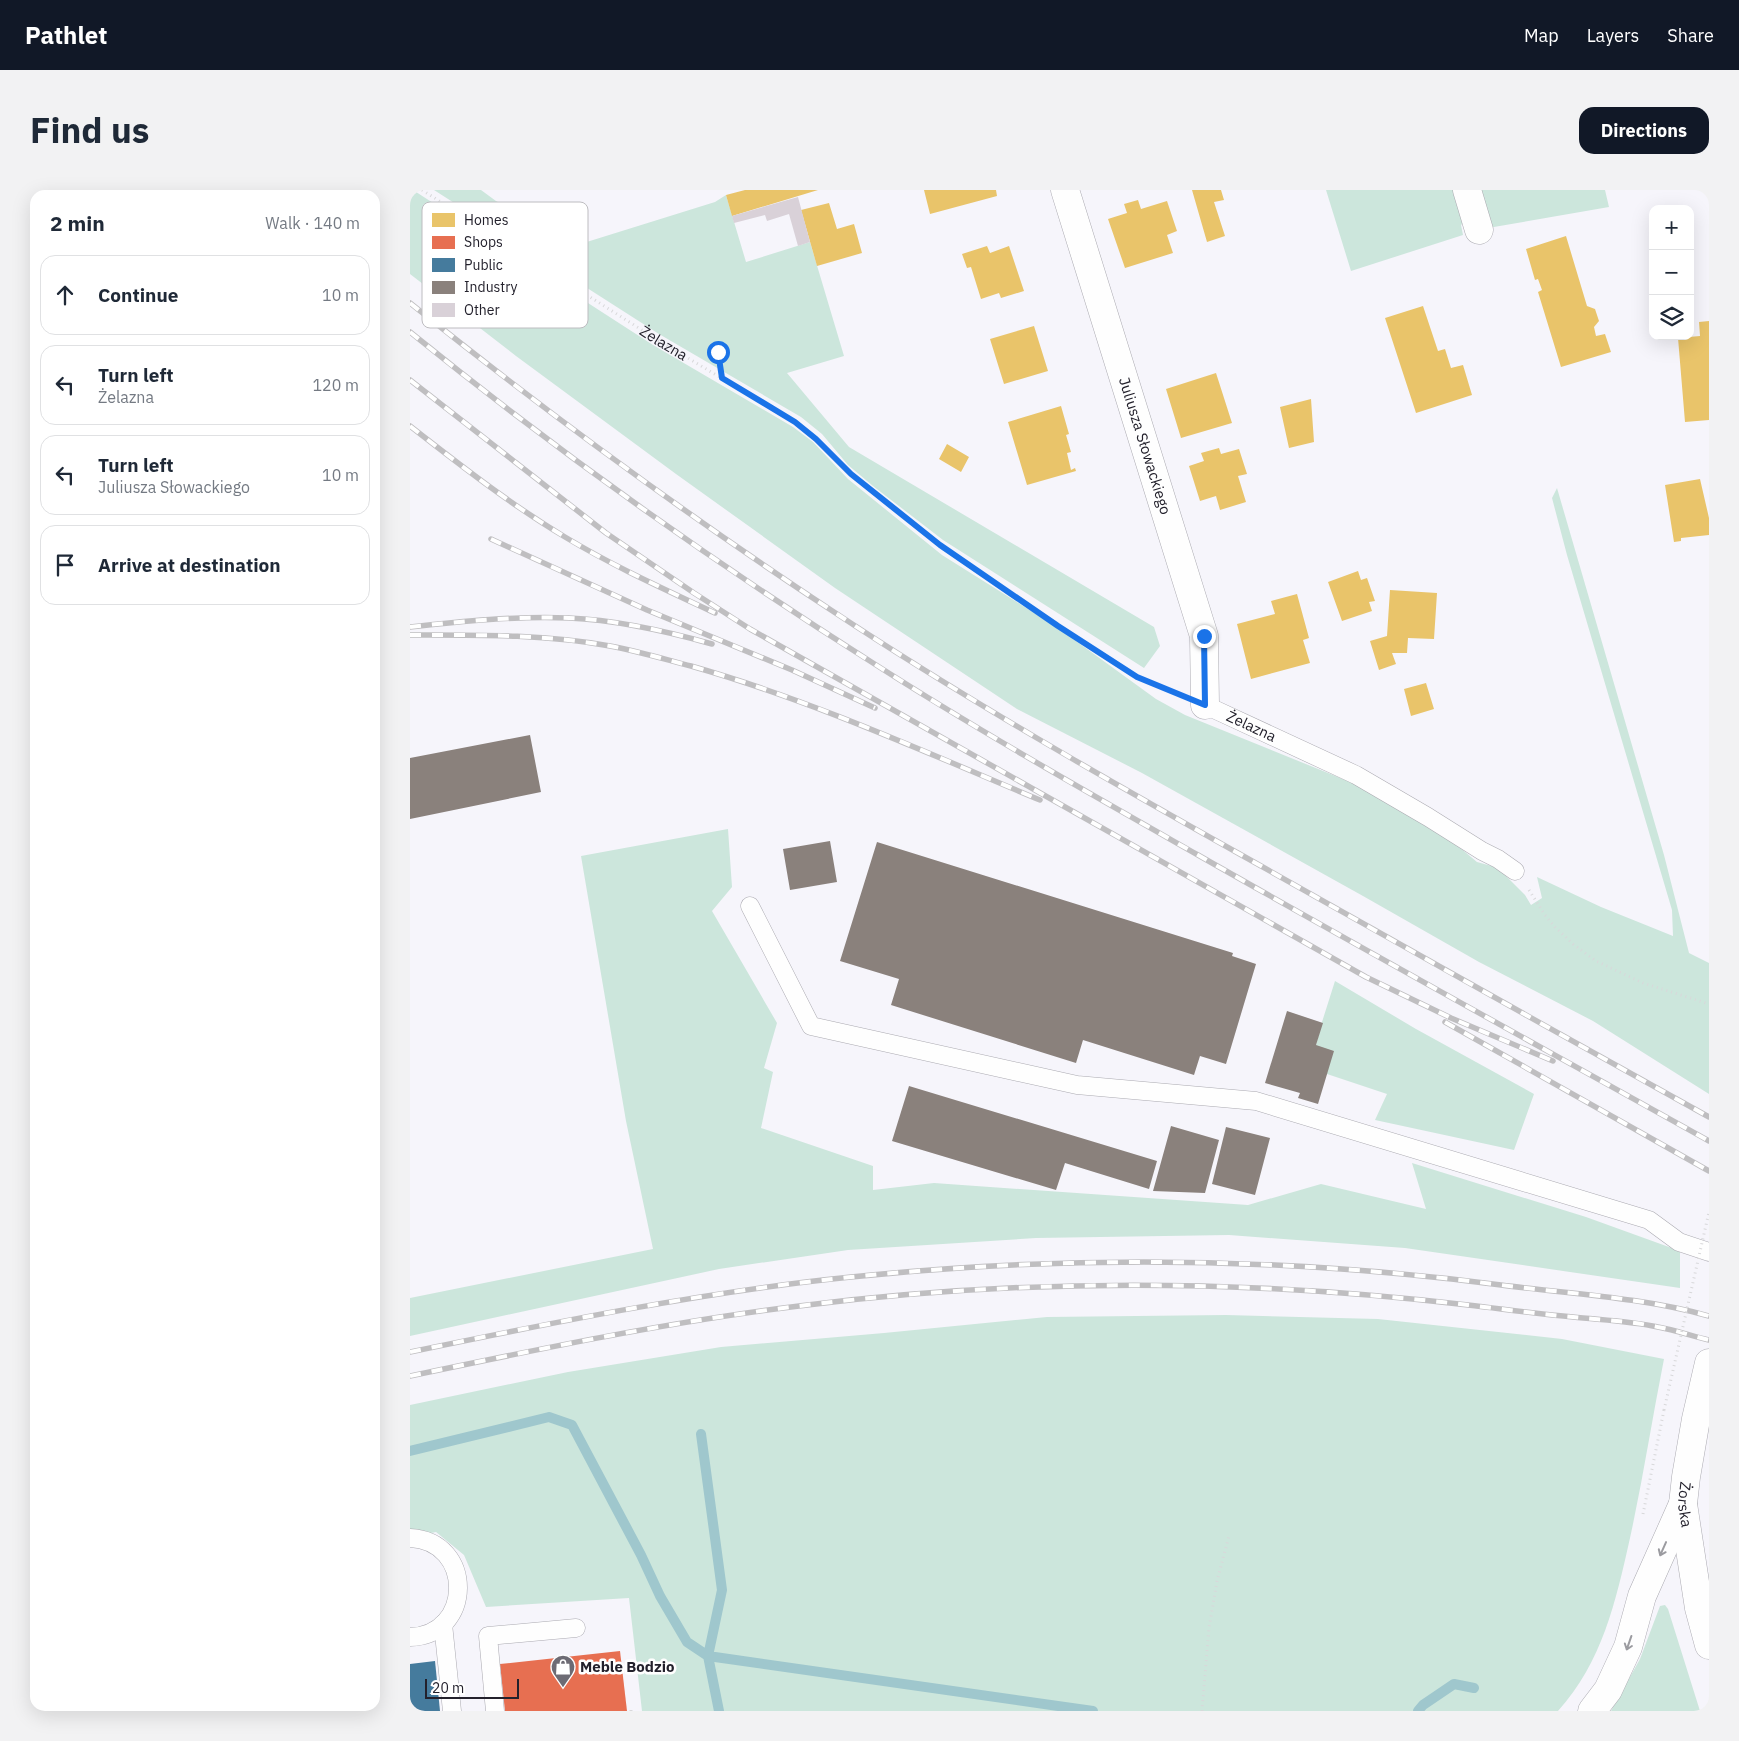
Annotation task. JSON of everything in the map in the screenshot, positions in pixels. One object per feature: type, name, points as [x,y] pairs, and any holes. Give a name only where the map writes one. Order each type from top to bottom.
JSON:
[{"type":"street","name":"Juliusza Słowackiego","points":[[1065,190],[1204,636],[1205,705]]},
{"type":"street","points":[[1467,190],[1479,230]]},
{"type":"street","name":"Żorska","points":[[1709,1363],[1696,1420],[1683,1504],[1699,1608],[1709,1645]]},
{"type":"street","points":[[1592,1711],[1608,1690],[1628,1647],[1642,1596],[1683,1504]]},
{"type":"lane","name":"Żelazna","points":[[1205,705],[1356,775],[1515,871]]},
{"type":"lane","points":[[750,906],[811,1026],[1077,1085],[1256,1101],[1649,1220],[1679,1242],[1709,1252]]},
{"type":"lane","points":[[410,1538],[418,1538],[434,1544],[446,1553],[455,1566],[459,1581],[458,1597],[453,1612],[443,1624],[429,1634],[410,1637]]},
{"type":"lane","points":[[443,1624],[452,1711]]},
{"type":"lane","points":[[495,1711],[488,1636],[576,1628]]},
{"type":"path","name":"Żelazna","points":[[422,190],[441,202]]},
{"type":"path","name":"Żelazna","points":[[588,296],[795,422],[816,439],[851,474],[940,545],[1058,626],[1137,677],[1205,705]]},
{"type":"path","points":[[718,352],[722,378]]},
{"type":"path","points":[[1515,871],[1545,915],[1573,944],[1596,961],[1643,983],[1709,1004]]},
{"type":"path","points":[[1664,1410],[1709,1212]]},
{"type":"path","points":[[1202,1711],[1209,1628],[1217,1581],[1229,1536]]},
{"type":"green space","points":[[410,190],[413,190],[432,202],[422,202],[422,283],[410,274]]},
{"type":"green space","points":[[434,190],[481,190],[498,202],[453,202]]},
{"type":"green space","points":[[1326,190],[1459,190],[1468,219],[1461,225],[1463,235],[1351,271]]},
{"type":"green space","points":[[1476,190],[1605,190],[1609,207],[1488,228]]},
{"type":"green space","points":[[726,195],[746,262],[810,242],[844,356],[787,373],[849,447],[1154,627],[1160,646],[1144,668],[943,540],[848,465],[822,434],[801,417],[659,334],[588,289],[588,242],[715,202]]},
{"type":"green space","points":[[588,303],[653,345],[793,427],[813,442],[848,479],[942,555],[1058,628],[1156,699],[1185,715],[1365,788],[1452,841],[1477,862],[1495,867],[1525,895],[1531,905],[1542,898],[1537,877],[1601,907],[1673,936],[1672,910],[1567,555],[1552,498],[1557,488],[1664,855],[1689,953],[1709,963],[1709,1094],[1593,1021],[1479,962],[1142,773],[1017,709],[835,588],[480,328],[588,328]]},
{"type":"green space","points":[[728,829],[732,887],[712,911],[777,1023],[764,1068],[773,1072],[761,1128],[873,1166],[873,1190],[934,1183],[1248,1205],[1321,1184],[1426,1209],[1412,1163],[1586,1217],[1680,1251],[1680,1288],[1405,1248],[1229,1235],[1036,1238],[848,1250],[719,1269],[410,1336],[410,1298],[653,1249],[626,1121],[581,856]]},
{"type":"green space","points":[[1335,981],[1416,1029],[1534,1094],[1514,1150],[1375,1120],[1387,1094],[1327,1074],[1316,1045]]},
{"type":"green space","points":[[1226,1315],[1378,1319],[1562,1339],[1664,1359],[1635,1516],[1613,1608],[1586,1673],[1558,1711],[642,1711],[629,1598],[486,1607],[464,1555],[436,1532],[410,1537],[410,1405],[568,1372],[721,1347],[1047,1317]]},
{"type":"green space","points":[[1665,1605],[1668,1609],[1700,1711],[1611,1711],[1640,1659],[1660,1606]]},
{"type":"building: Homes","points":[[745,190],[818,190],[732,216],[726,195]]},
{"type":"building: Homes","points":[[924,190],[996,190],[997,196],[930,214]]},
{"type":"building: Homes","points":[[1192,190],[1221,190],[1224,200],[1214,202],[1225,236],[1207,242]]},
{"type":"building: Homes","points":[[1138,200],[1141,209],[1167,201],[1177,231],[1167,235],[1173,253],[1125,268],[1108,219],[1127,213],[1124,204]]},
{"type":"building: Homes","points":[[829,203],[837,229],[854,224],[862,253],[817,266],[801,210]]},
{"type":"building: Homes","points":[[1566,236],[1587,306],[1595,309],[1599,321],[1594,327],[1596,336],[1605,334],[1611,352],[1561,367],[1538,292],[1542,290],[1538,279],[1535,280],[1526,249]]},
{"type":"building: Homes","points":[[987,246],[990,253],[1009,246],[1024,291],[1001,298],[999,293],[981,299],[971,267],[967,268],[962,254]]},
{"type":"building: Homes","points":[[1423,306],[1438,351],[1445,349],[1451,368],[1463,365],[1472,395],[1416,413],[1385,318]]},
{"type":"building: Homes","points":[[1709,321],[1709,420],[1685,422],[1678,340],[1694,340],[1694,337],[1700,336],[1699,322]]},
{"type":"building: Homes","points":[[1034,326],[1048,371],[1004,384],[990,339]]},
{"type":"building: Homes","points":[[1216,373],[1232,423],[1181,438],[1166,389]]},
{"type":"building: Homes","points":[[1311,399],[1314,442],[1289,448],[1280,407]]},
{"type":"building: Homes","points":[[1061,406],[1069,434],[1066,435],[1071,452],[1067,453],[1071,470],[1075,468],[1076,471],[1027,485],[1008,422]]},
{"type":"building: Homes","points":[[947,444],[969,457],[961,472],[939,459]]},
{"type":"building: Homes","points":[[1219,448],[1221,454],[1239,449],[1247,474],[1238,476],[1246,502],[1220,510],[1216,496],[1200,501],[1189,466],[1204,461],[1201,453]]},
{"type":"building: Homes","points":[[1700,479],[1709,518],[1709,535],[1681,538],[1681,541],[1674,542],[1665,485]]},
{"type":"building: Homes","points":[[1358,571],[1361,580],[1367,578],[1375,601],[1369,602],[1372,611],[1342,621],[1328,582]]},
{"type":"building: Homes","points":[[1390,590],[1437,593],[1434,639],[1408,638],[1407,653],[1392,653],[1396,664],[1379,670],[1370,641],[1387,636]]},
{"type":"building: Homes","points":[[1297,594],[1309,638],[1303,640],[1310,663],[1251,679],[1237,624],[1275,614],[1271,601]]},
{"type":"building: Homes","points":[[1426,683],[1434,709],[1411,716],[1404,689]]},
{"type":"building: Shops","name":"Meble Bodzio","points":[[620,1651],[627,1711],[505,1711],[500,1664]]},
{"type":"building: Public","points":[[435,1661],[440,1711],[410,1711],[410,1664]]},
{"type":"building: Industry","points":[[530,735],[541,792],[410,819],[410,758]]},
{"type":"building: Industry","points":[[830,841],[837,882],[790,890],[783,849]]},
{"type":"building: Industry","points":[[877,842],[1233,953],[1232,956],[1256,964],[1226,1064],[1200,1056],[1194,1075],[1083,1040],[1076,1063],[891,1005],[899,979],[840,961]]},
{"type":"building: Industry","points":[[1287,1011],[1323,1023],[1316,1045],[1334,1051],[1318,1104],[1298,1098],[1300,1093],[1265,1083]]},
{"type":"building: Industry","points":[[909,1086],[1157,1161],[1149,1189],[1065,1163],[1056,1190],[892,1141]]},
{"type":"building: Industry","points":[[1171,1126],[1219,1140],[1205,1193],[1153,1191]]},
{"type":"building: Industry","points":[[1226,1127],[1270,1138],[1255,1195],[1212,1184]]},
{"type":"building: Other","points":[[798,197],[810,242],[798,246],[789,214],[767,221],[765,215],[734,223],[732,216]]},
{"type":"waterway","points":[[410,1451],[549,1417],[572,1425],[641,1555],[660,1596],[687,1642],[708,1656],[1093,1711]]},
{"type":"waterway","points":[[701,1434],[722,1590],[708,1656],[719,1711]]},
{"type":"waterway","points":[[1418,1711],[1423,1705],[1454,1684],[1474,1688]]},
{"type":"railway","points":[[410,303],[422,312]]},
{"type":"railway","points":[[442,328],[565,423],[725,539],[884,645],[1037,738],[1141,798],[1709,1117]]},
{"type":"railway","points":[[410,332],[522,420],[695,545],[813,625],[953,713],[1157,832],[1709,1141]]},
{"type":"railway","points":[[410,380],[606,533],[750,629],[1366,977],[1451,1018],[1553,1061]]},
{"type":"railway","points":[[410,426],[505,498],[565,537],[620,567],[715,613]]},
{"type":"railway","points":[[491,539],[647,610],[792,670],[875,708]]},
{"type":"railway","points":[[410,627],[529,618],[587,619],[641,627],[712,644]]},
{"type":"railway","points":[[410,635],[510,636],[560,639],[610,646],[650,655],[736,680],[824,711],[911,745],[1040,800]]},
{"type":"railway","points":[[1445,1022],[1709,1171]]},
{"type":"railway","points":[[410,1352],[684,1299],[795,1283],[932,1270],[1095,1262],[1258,1264],[1420,1276],[1632,1300],[1709,1316]]},
{"type":"railway","points":[[410,1376],[604,1337],[750,1312],[882,1297],[966,1290],[1050,1287],[1134,1285],[1217,1287],[1385,1296],[1637,1323],[1709,1340]]},
{"type":"place","name":"Meble Bodzio","points":[[563,1688]]},
{"type":"route","points":[[718,352],[722,378],[795,422],[816,439],[851,474],[940,545],[1058,626],[1137,677],[1205,705],[1204,636]]}]
